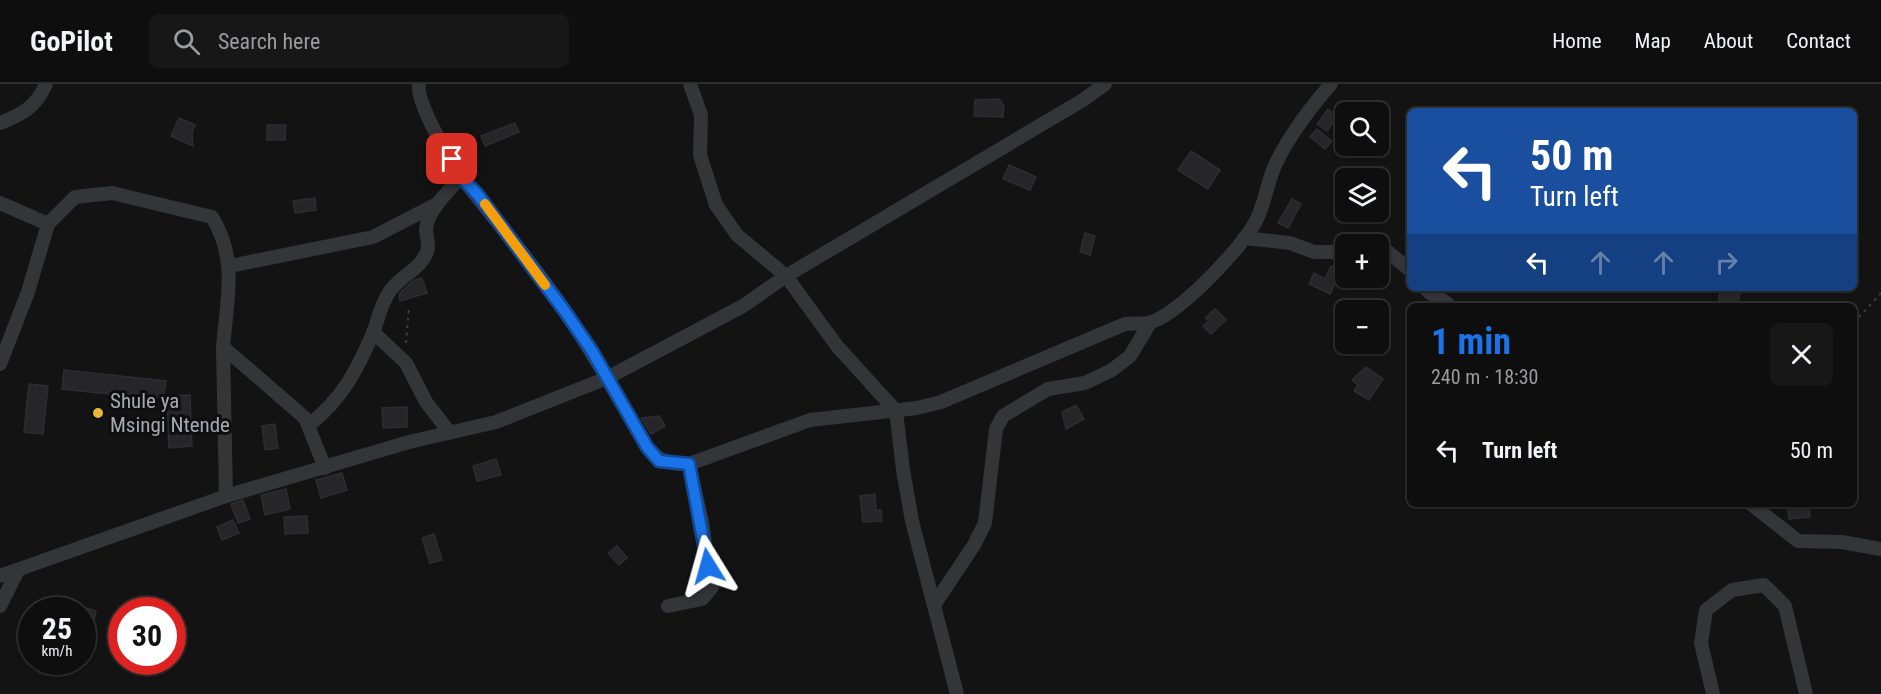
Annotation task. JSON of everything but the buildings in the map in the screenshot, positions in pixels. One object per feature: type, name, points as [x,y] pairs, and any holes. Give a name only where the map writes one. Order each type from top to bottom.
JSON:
[{"type":"street","points":[[0,123],[29,110],[37,102],[46,84]]},
{"type":"street","points":[[419,84],[418,90],[423,107],[461,177],[478,195],[564,310],[647,447],[659,461],[689,464],[810,420],[896,411],[940,402],[1125,324],[1150,323]]},
{"type":"street","points":[[690,84],[701,115],[700,155],[716,205],[737,235],[786,276],[837,346],[896,411],[909,503],[957,694]]},
{"type":"street","points":[[0,576],[226,496],[496,422],[607,378],[743,306],[786,276],[1083,100],[1105,84]]},
{"type":"street","points":[[934,605],[974,545],[985,523],[996,429],[1003,416],[1048,389],[1086,383],[1112,370],[1130,356],[1150,323],[1175,308],[1200,287],[1244,238],[1256,220],[1277,160],[1312,106],[1331,84]]},
{"type":"street","points":[[309,426],[342,394],[373,332],[377,313],[391,288],[413,271],[428,251],[426,228],[438,204],[461,177]]},
{"type":"street","points":[[0,364],[28,292],[48,224],[75,197],[112,193],[212,217],[225,241],[230,266],[223,346],[226,496]]},
{"type":"street","points":[[0,203],[48,224]]},
{"type":"street","points":[[230,266],[373,237],[438,204]]},
{"type":"street","points":[[1244,238],[1290,243],[1314,252],[1335,252]]},
{"type":"street","points":[[1389,253],[1407,268]]},
{"type":"street","points":[[1427,291],[1430,295],[1441,298],[1447,303]]},
{"type":"street","points":[[373,332],[406,363],[426,402],[450,433]]},
{"type":"street","points":[[223,346],[296,409],[309,426],[325,468]]},
{"type":"street","points":[[668,606],[702,599],[712,587],[702,522],[689,464]]},
{"type":"street","points":[[1755,507],[1798,541],[1842,542],[1881,549]]},
{"type":"street","points":[[0,606],[18,570]]},
{"type":"street","points":[[1713,694],[1701,644],[1706,610],[1732,590],[1764,585],[1785,606],[1806,694]]},
{"type":"path","points":[[1857,320],[1881,293]]},
{"type":"path","points":[[406,363],[409,307]]},
{"type":"slow traffic","points":[[485,204],[545,285]]},
{"type":"place","name":"Shule ya Msingi Ntende","points":[[98,413]]},
{"type":"route","points":[[452,159],[461,177],[478,195],[592,351],[647,447],[659,461],[667,464],[689,464],[702,522],[708,566]]}]
